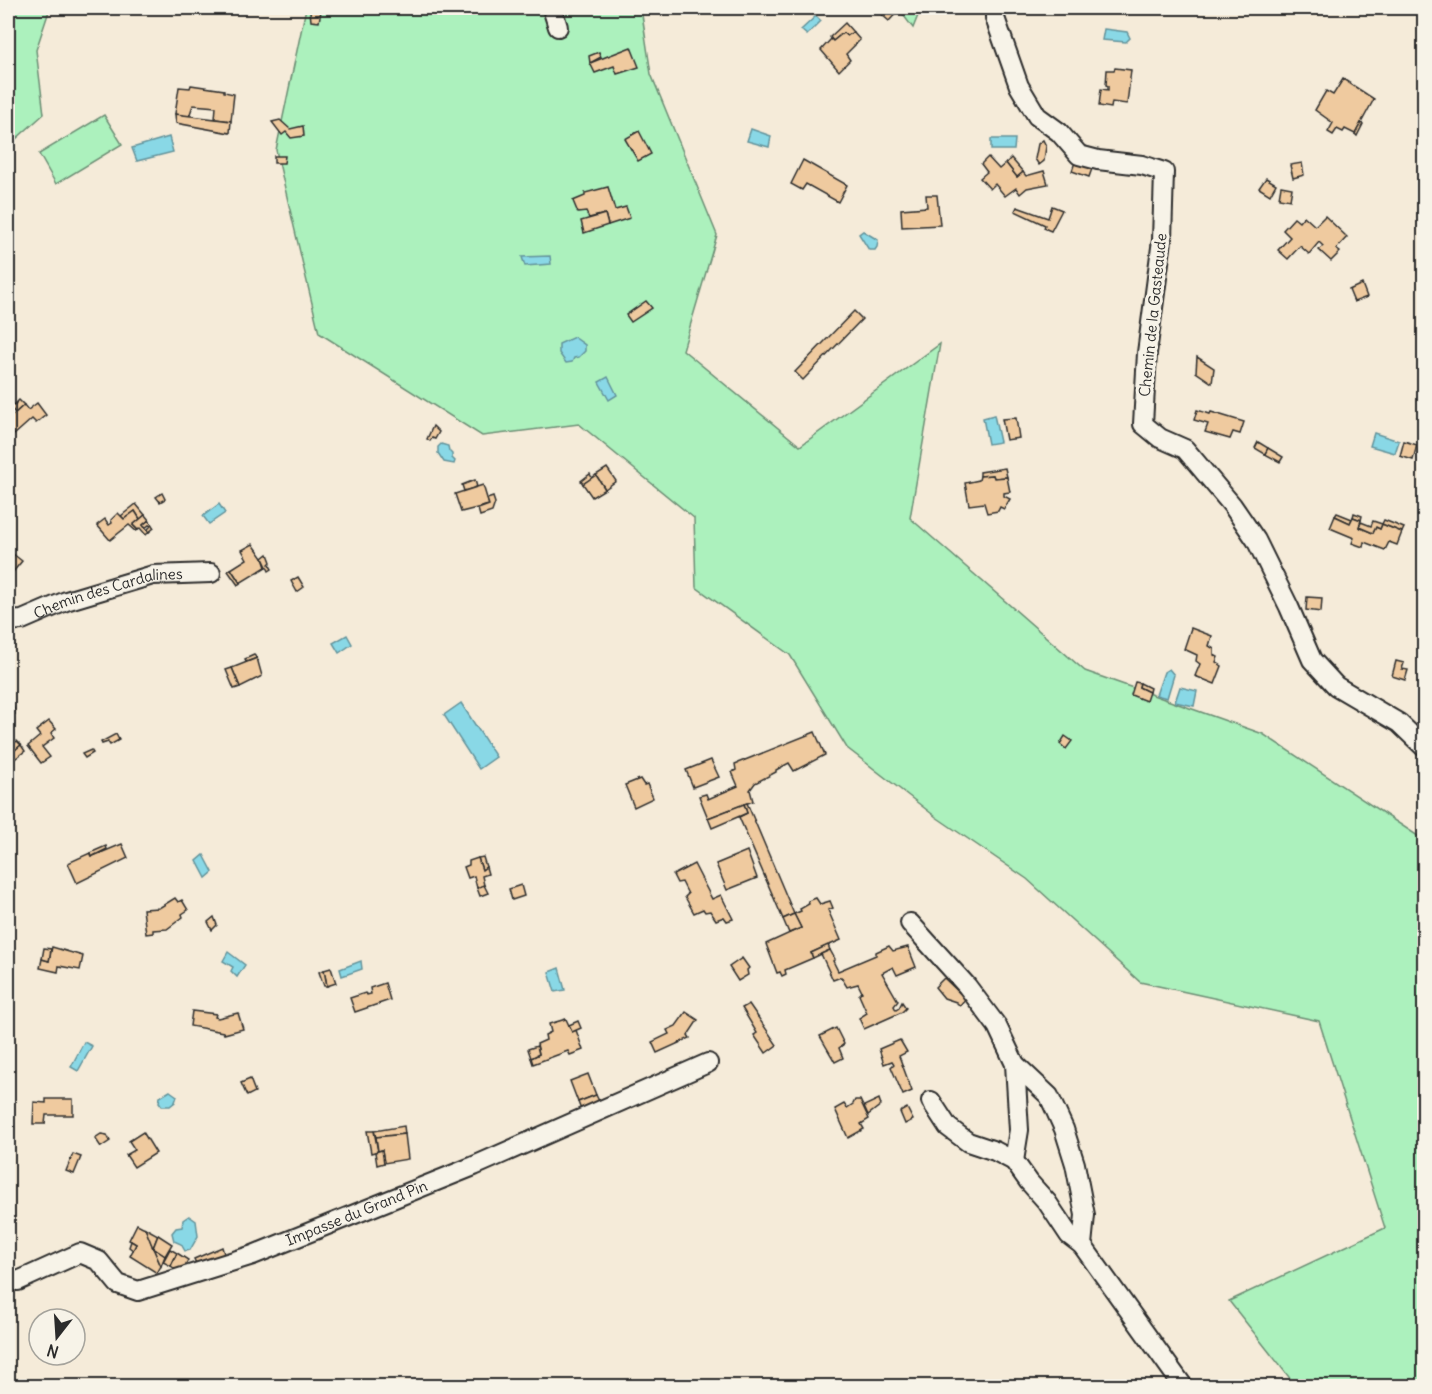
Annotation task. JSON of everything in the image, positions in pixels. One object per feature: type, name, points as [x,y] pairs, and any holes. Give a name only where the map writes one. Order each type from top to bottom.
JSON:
[{"type":"street","points":[[552,8],[558,27]]},
{"type":"street","name":"Chemin de la Gasteaude","points":[[995,8],[995,18],[1019,86],[1037,116],[1059,132],[1079,155],[1098,160],[1142,165],[1164,172],[1162,240],[1147,353],[1143,424],[1160,438],[1185,448],[1232,505],[1260,548],[1312,660],[1336,686],[1399,723],[1425,747]]},
{"type":"street","name":"Chemin des Cardalines","points":[[8,621],[22,620],[66,601],[153,574],[211,573]]},
{"type":"street","points":[[910,923],[967,986],[997,1026],[1015,1064],[1049,1096],[1064,1129],[1075,1164],[1085,1215],[1082,1245]]},
{"type":"street","name":"Impasse du Grand Pin","points":[[8,1280],[18,1281],[80,1253],[99,1261],[118,1284],[138,1291],[253,1255],[430,1184],[708,1063]]},
{"type":"street","points":[[1014,1161],[1019,1130],[1015,1064]]},
{"type":"street","points":[[931,1101],[948,1127],[968,1142],[995,1151],[1014,1161],[1070,1235],[1082,1245],[1183,1386]]},
{"type":"green space","points":[[8,8],[50,8],[36,50],[44,114],[8,146]]},
{"type":"green space","points":[[306,8],[641,8],[651,74],[717,235],[683,350],[800,446],[940,344],[910,518],[1085,671],[1263,734],[1424,840],[1424,1386],[1296,1386],[1229,1301],[1385,1228],[1319,1021],[1140,982],[1027,879],[936,817],[847,748],[790,655],[696,587],[694,518],[579,424],[482,436],[319,333],[276,150]]},
{"type":"green space","points":[[898,8],[921,8],[913,28]]},
{"type":"green space","points":[[104,115],[122,144],[56,184],[39,154]]},
{"type":"water","points":[[816,16],[821,21],[807,35],[801,30]]},
{"type":"water","points":[[1104,29],[1127,32],[1130,38],[1126,42],[1102,40]]},
{"type":"water","points":[[751,129],[771,136],[769,147],[747,141]]},
{"type":"water","points":[[169,137],[173,152],[137,161],[132,148]]},
{"type":"water","points":[[991,139],[1015,139],[1014,150],[991,150]]},
{"type":"water","points":[[863,231],[878,240],[875,250],[869,250],[859,234]]},
{"type":"water","points":[[550,256],[551,264],[525,266],[522,257]]},
{"type":"water","points":[[574,337],[585,345],[585,351],[572,362],[566,363],[559,353],[559,344]]},
{"type":"water","points":[[608,377],[617,395],[609,400],[599,382]]},
{"type":"water","points":[[994,415],[1000,442],[988,444],[983,418]]},
{"type":"water","points":[[1374,433],[1399,441],[1395,453],[1370,446]]},
{"type":"water","points":[[441,444],[448,446],[455,461],[454,464],[444,462],[438,453],[438,447]]},
{"type":"water","points":[[219,504],[225,513],[209,524],[203,516]]},
{"type":"water","points":[[347,635],[352,644],[339,653],[333,643]]},
{"type":"water","points":[[1169,669],[1174,675],[1167,698],[1156,695],[1164,672]]},
{"type":"water","points":[[1180,687],[1197,691],[1194,706],[1175,702]]},
{"type":"water","points":[[461,703],[496,757],[479,769],[444,715]]},
{"type":"water","points":[[204,855],[213,872],[206,878],[197,861]]},
{"type":"water","points":[[228,952],[245,965],[237,977],[231,971],[233,967],[223,961]]},
{"type":"water","points":[[361,961],[362,969],[342,976],[340,969]]},
{"type":"water","points":[[559,968],[565,990],[555,992],[549,972]]},
{"type":"water","points":[[84,1042],[92,1046],[78,1071],[71,1067]]},
{"type":"water","points":[[170,1091],[177,1096],[175,1102],[170,1106],[162,1106],[159,1102],[160,1097]]},
{"type":"water","points":[[189,1216],[196,1221],[198,1236],[190,1250],[185,1251],[181,1244],[174,1241],[172,1233],[176,1228],[182,1227],[183,1220]]},
{"type":"building","points":[[888,8],[901,8],[889,21],[881,14]]},
{"type":"building","points":[[310,11],[321,11],[319,22],[311,21]]},
{"type":"building","points":[[845,23],[853,32],[847,36],[843,33],[833,41],[830,37]]},
{"type":"building","points":[[853,32],[860,40],[846,54],[850,60],[839,71],[821,50],[831,39],[833,41],[843,33],[847,36]]},
{"type":"building","points":[[631,47],[639,67],[617,74],[614,66],[595,73],[590,63]]},
{"type":"building","points":[[599,52],[601,57],[590,63],[589,56]]},
{"type":"building","points":[[1115,68],[1131,70],[1127,104],[1112,102],[1111,108],[1099,106],[1101,89],[1108,90],[1107,70]]},
{"type":"building","points":[[1343,79],[1374,99],[1355,134],[1345,129],[1343,132],[1337,129],[1333,135],[1328,132],[1333,123],[1315,110],[1326,91],[1333,95]]},
{"type":"building","points":[[191,85],[224,90],[224,92],[234,94],[231,121],[215,119],[216,107],[193,105],[189,117],[175,114],[179,87],[190,88]]},
{"type":"building","points":[[175,114],[231,121],[230,133],[176,123]]},
{"type":"building","points":[[280,120],[290,129],[303,126],[304,136],[291,138],[286,132],[282,135],[272,122]]},
{"type":"building","points":[[1361,123],[1363,124],[1357,136],[1355,134]]},
{"type":"building","points":[[639,131],[651,154],[638,161],[625,139]]},
{"type":"building","points":[[1043,140],[1046,146],[1044,161],[1039,165],[1035,159],[1038,144]]},
{"type":"building","points":[[274,156],[285,156],[284,163],[274,163]]},
{"type":"building","points":[[988,157],[999,169],[1006,163],[1017,177],[1023,172],[1026,176],[1044,171],[1048,184],[1027,188],[1020,194],[1016,188],[1005,196],[995,184],[990,189],[980,178],[987,172],[981,164]]},
{"type":"building","points":[[1011,158],[1023,172],[1017,177],[1006,163]]},
{"type":"building","points":[[1076,159],[1093,166],[1089,177],[1072,171]]},
{"type":"building","points":[[803,160],[847,185],[838,202],[806,184],[802,190],[791,184]]},
{"type":"building","points":[[1302,163],[1304,175],[1293,178],[1290,165]]},
{"type":"building","points":[[1266,178],[1276,184],[1270,195],[1259,188]]},
{"type":"building","points":[[1281,186],[1292,188],[1290,200],[1279,198]]},
{"type":"building","points":[[608,187],[615,210],[626,207],[630,218],[608,225],[605,214],[589,218],[586,212],[578,213],[573,201],[585,196],[585,193]]},
{"type":"building","points":[[926,195],[937,195],[940,225],[902,227],[901,209],[927,207]]},
{"type":"building","points":[[8,201],[12,221],[8,222]]},
{"type":"building","points":[[1052,206],[1062,210],[1051,231],[1044,228],[1045,225],[1015,211],[1017,207],[1048,218]]},
{"type":"building","points":[[605,214],[608,225],[584,233],[581,221]]},
{"type":"building","points":[[1304,216],[1315,226],[1325,216],[1347,237],[1336,249],[1340,252],[1331,261],[1319,250],[1323,246],[1319,242],[1309,254],[1300,246],[1288,259],[1278,250],[1290,237],[1283,230],[1294,218],[1299,222]]},
{"type":"building","points":[[1362,284],[1367,297],[1354,302],[1349,290]]},
{"type":"building","points":[[646,301],[652,308],[631,322],[626,315]]},
{"type":"building","points":[[854,311],[862,319],[803,380],[795,372]]},
{"type":"building","points":[[1197,357],[1214,368],[1212,383],[1196,372]]},
{"type":"building","points":[[19,400],[24,405],[15,413],[11,408]]},
{"type":"building","points":[[37,403],[46,415],[36,423],[32,419],[14,435],[8,428],[8,416],[11,417],[24,405],[28,410]]},
{"type":"building","points":[[1197,410],[1244,422],[1240,434],[1233,432],[1230,439],[1205,432],[1208,424],[1194,420]]},
{"type":"building","points":[[1016,418],[1019,438],[1006,440],[1002,419]]},
{"type":"building","points":[[433,426],[439,432],[435,439],[432,438],[430,441],[427,439]]},
{"type":"building","points":[[1404,441],[1417,445],[1413,460],[1400,456]]},
{"type":"building","points":[[1258,442],[1268,448],[1265,454],[1255,448]]},
{"type":"building","points":[[1268,448],[1283,457],[1280,462],[1265,454]]},
{"type":"building","points":[[607,468],[616,481],[605,489],[596,475]]},
{"type":"building","points":[[1005,468],[1007,477],[980,476],[980,472]]},
{"type":"building","points":[[590,474],[592,478],[583,484],[581,481]]},
{"type":"building","points":[[596,475],[605,489],[592,497],[583,484]]},
{"type":"building","points":[[993,475],[994,478],[1007,477],[1010,492],[1004,493],[1004,496],[1010,499],[1004,509],[1000,507],[998,511],[987,513],[984,503],[969,505],[965,483],[979,480],[980,476]]},
{"type":"building","points":[[475,480],[477,487],[464,491],[462,485]]},
{"type":"building","points":[[483,485],[489,505],[461,512],[455,494]]},
{"type":"building","points":[[162,493],[165,499],[160,502],[156,497]]},
{"type":"building","points":[[493,497],[495,503],[492,512],[480,516],[478,509],[489,505],[487,499]]},
{"type":"building","points":[[136,504],[145,515],[140,519],[135,511],[124,519],[121,516]]},
{"type":"building","points":[[135,511],[140,519],[133,525],[138,530],[136,531],[129,525],[110,540],[97,525],[105,519],[109,525],[118,513],[124,519]]},
{"type":"building","points":[[1337,513],[1352,519],[1350,523],[1335,516]]},
{"type":"building","points":[[1354,513],[1362,516],[1361,520],[1353,517]]},
{"type":"building","points":[[145,515],[149,520],[143,525],[149,532],[146,535],[140,528],[138,530],[133,525]]},
{"type":"building","points":[[1335,516],[1350,523],[1353,517],[1361,520],[1359,527],[1373,533],[1376,527],[1380,529],[1382,524],[1402,532],[1397,545],[1389,542],[1385,550],[1364,542],[1363,547],[1352,543],[1354,538],[1330,528]]},
{"type":"building","points":[[149,520],[154,528],[149,532],[147,530],[151,526],[145,528],[143,525]]},
{"type":"building","points":[[1384,520],[1404,528],[1402,532],[1382,524]]},
{"type":"building","points":[[1373,521],[1382,524],[1380,529],[1376,527],[1373,533],[1359,527],[1361,522],[1371,526]]},
{"type":"building","points":[[253,544],[263,558],[266,567],[240,583],[231,569],[247,559],[242,550]]},
{"type":"building","points":[[8,550],[22,561],[8,578]]},
{"type":"building","points":[[268,554],[272,569],[269,571],[263,558]]},
{"type":"building","points":[[231,569],[240,583],[238,585],[228,571]]},
{"type":"building","points":[[298,577],[304,587],[297,592],[291,581]]},
{"type":"building","points":[[1307,597],[1322,598],[1321,612],[1306,610]]},
{"type":"building","points":[[1191,628],[1212,636],[1209,646],[1214,649],[1214,655],[1218,657],[1216,662],[1222,666],[1215,684],[1195,676],[1200,664],[1196,661],[1197,655],[1184,649]]},
{"type":"building","points":[[254,655],[257,658],[246,662],[245,659]]},
{"type":"building","points":[[257,658],[262,676],[240,687],[232,668]]},
{"type":"building","points":[[1396,661],[1404,663],[1402,669],[1408,670],[1405,680],[1392,676]]},
{"type":"building","points":[[232,668],[240,687],[234,689],[226,670]]},
{"type":"building","points":[[1135,682],[1140,683],[1139,687],[1149,692],[1146,701],[1131,695]]},
{"type":"building","points":[[1140,683],[1150,688],[1149,692],[1139,687]]},
{"type":"building","points":[[13,705],[15,714],[8,717],[8,707]]},
{"type":"building","points":[[49,721],[56,729],[51,733],[54,738],[42,747],[50,757],[41,763],[28,746],[40,736],[36,731]]},
{"type":"building","points":[[815,732],[825,755],[794,771],[789,763],[776,770],[755,783],[750,790],[753,801],[708,818],[699,796],[706,794],[708,799],[738,786],[732,772],[736,770],[735,764]]},
{"type":"building","points":[[116,734],[119,740],[110,745],[108,742],[102,744],[101,742]]},
{"type":"building","points":[[1065,736],[1072,741],[1066,749],[1060,744]]},
{"type":"building","points":[[17,741],[21,745],[8,756],[8,748]]},
{"type":"building","points":[[21,745],[25,751],[12,761],[8,756]]},
{"type":"building","points":[[91,750],[93,753],[85,758],[82,754]]},
{"type":"building","points":[[711,760],[719,777],[693,787],[686,770]]},
{"type":"building","points":[[640,779],[644,785],[647,784],[653,798],[634,807],[625,785]]},
{"type":"building","points":[[747,803],[794,914],[783,919],[739,817],[747,813],[744,804]]},
{"type":"building","points":[[744,804],[747,813],[712,828],[708,818]]},
{"type":"building","points":[[122,844],[128,858],[77,883],[68,863],[90,853],[91,857]]},
{"type":"building","points":[[106,846],[107,849],[91,857],[90,853]]},
{"type":"building","points":[[747,851],[757,878],[727,890],[716,864]]},
{"type":"building","points":[[483,857],[486,867],[482,870],[478,858]]},
{"type":"building","points":[[478,858],[482,870],[486,867],[488,874],[482,876],[484,885],[477,888],[474,876],[468,878],[464,867],[469,865],[469,861]]},
{"type":"building","points":[[694,864],[712,899],[721,895],[733,919],[727,921],[724,917],[716,920],[710,911],[705,912],[703,909],[694,913],[685,897],[688,894],[682,882],[677,883],[673,875]]},
{"type":"building","points":[[484,885],[488,893],[480,896],[477,888]]},
{"type":"building","points":[[521,885],[524,896],[512,900],[509,889]]},
{"type":"building","points":[[175,898],[178,902],[182,900],[188,910],[182,914],[183,917],[167,929],[153,930],[153,933],[146,934],[143,909],[159,908]]},
{"type":"building","points":[[816,898],[820,904],[830,901],[833,908],[828,910],[841,940],[811,953],[813,958],[785,970],[786,974],[782,976],[780,972],[777,973],[766,944],[801,928],[794,914],[809,904],[808,901]]},
{"type":"building","points":[[794,914],[801,928],[789,933],[783,919]]},
{"type":"building","points":[[214,917],[217,925],[212,930],[208,922]]},
{"type":"building","points":[[828,945],[830,950],[813,958],[811,953]]},
{"type":"building","points":[[889,946],[893,951],[908,947],[916,967],[897,975],[893,967],[882,973],[898,1001],[894,1006],[896,1010],[902,1002],[906,1008],[864,1029],[859,1018],[867,1013],[859,995],[862,992],[858,984],[847,987],[841,977],[833,980],[821,954],[830,950],[838,971],[876,955],[876,952]]},
{"type":"building","points":[[52,947],[83,956],[80,970],[59,966],[58,972],[40,968],[42,959],[49,961]]},
{"type":"building","points":[[44,948],[51,949],[49,961],[42,959]]},
{"type":"building","points":[[742,958],[749,968],[748,975],[738,981],[729,967]]},
{"type":"building","points":[[331,968],[336,983],[327,986],[324,970]]},
{"type":"building","points":[[324,970],[327,986],[324,986],[319,972]]},
{"type":"building","points":[[944,978],[966,999],[960,1006],[944,998],[935,987]]},
{"type":"building","points":[[385,983],[390,1000],[355,1012],[350,998],[365,993],[371,994],[370,988]]},
{"type":"building","points":[[749,1004],[777,1045],[766,1053],[754,1035],[757,1033],[742,1008]]},
{"type":"building","points":[[192,1011],[216,1014],[215,1017],[218,1018],[238,1013],[243,1029],[224,1034],[190,1026]]},
{"type":"building","points":[[686,1012],[698,1020],[688,1035],[690,1038],[657,1053],[652,1042],[669,1034],[667,1030],[676,1026]]},
{"type":"building","points":[[566,1019],[572,1032],[576,1030],[583,1050],[570,1055],[568,1051],[533,1064],[531,1058],[539,1054],[537,1044],[546,1040],[545,1035],[551,1032],[549,1024]]},
{"type":"building","points":[[578,1021],[581,1028],[572,1032],[569,1025]]},
{"type":"building","points":[[836,1028],[844,1044],[839,1048],[843,1058],[835,1062],[820,1036]]},
{"type":"building","points":[[900,1040],[907,1052],[899,1056],[912,1091],[903,1095],[891,1067],[894,1064],[892,1061],[884,1064],[879,1049]]},
{"type":"building","points":[[537,1046],[539,1054],[531,1058],[528,1049]]},
{"type":"building","points":[[588,1074],[596,1095],[578,1102],[570,1081]]},
{"type":"building","points":[[250,1079],[255,1092],[247,1096],[241,1083]]},
{"type":"building","points":[[596,1095],[600,1103],[581,1110],[578,1102]]},
{"type":"building","points":[[46,1099],[73,1099],[73,1115],[46,1115],[45,1124],[33,1124],[34,1102],[46,1103]]},
{"type":"building","points":[[879,1099],[881,1105],[868,1115],[864,1106]]},
{"type":"building","points":[[855,1100],[860,1100],[869,1119],[861,1124],[864,1129],[848,1138],[835,1109],[844,1104],[847,1108]]},
{"type":"building","points":[[907,1108],[913,1120],[905,1124],[900,1112]]},
{"type":"building","points":[[404,1126],[405,1134],[376,1137],[374,1131]]},
{"type":"building","points":[[367,1131],[374,1131],[378,1151],[371,1153]]},
{"type":"building","points":[[143,1132],[156,1153],[134,1167],[126,1155],[135,1150],[129,1141]]},
{"type":"building","points":[[101,1134],[107,1135],[110,1141],[101,1147],[95,1138]]},
{"type":"building","points":[[405,1134],[408,1159],[384,1163],[382,1150],[378,1151],[376,1137]]},
{"type":"building","points":[[382,1150],[384,1163],[377,1165],[375,1152]]},
{"type":"building","points":[[73,1154],[81,1157],[74,1174],[66,1171]]},
{"type":"building","points":[[137,1224],[145,1228],[161,1266],[157,1273],[130,1256],[136,1244],[129,1240]]},
{"type":"building","points":[[145,1228],[158,1235],[153,1248]]},
{"type":"building","points":[[158,1235],[172,1244],[165,1256],[153,1248]]},
{"type":"building","points":[[131,1241],[136,1244],[133,1250],[129,1247]]},
{"type":"building","points":[[222,1247],[225,1257],[198,1268],[194,1259]]},
{"type":"building","points":[[153,1248],[165,1256],[161,1266]]},
{"type":"building","points":[[170,1249],[177,1253],[171,1266],[163,1262]]},
{"type":"building","points":[[177,1253],[188,1260],[181,1273],[171,1266]]}]
